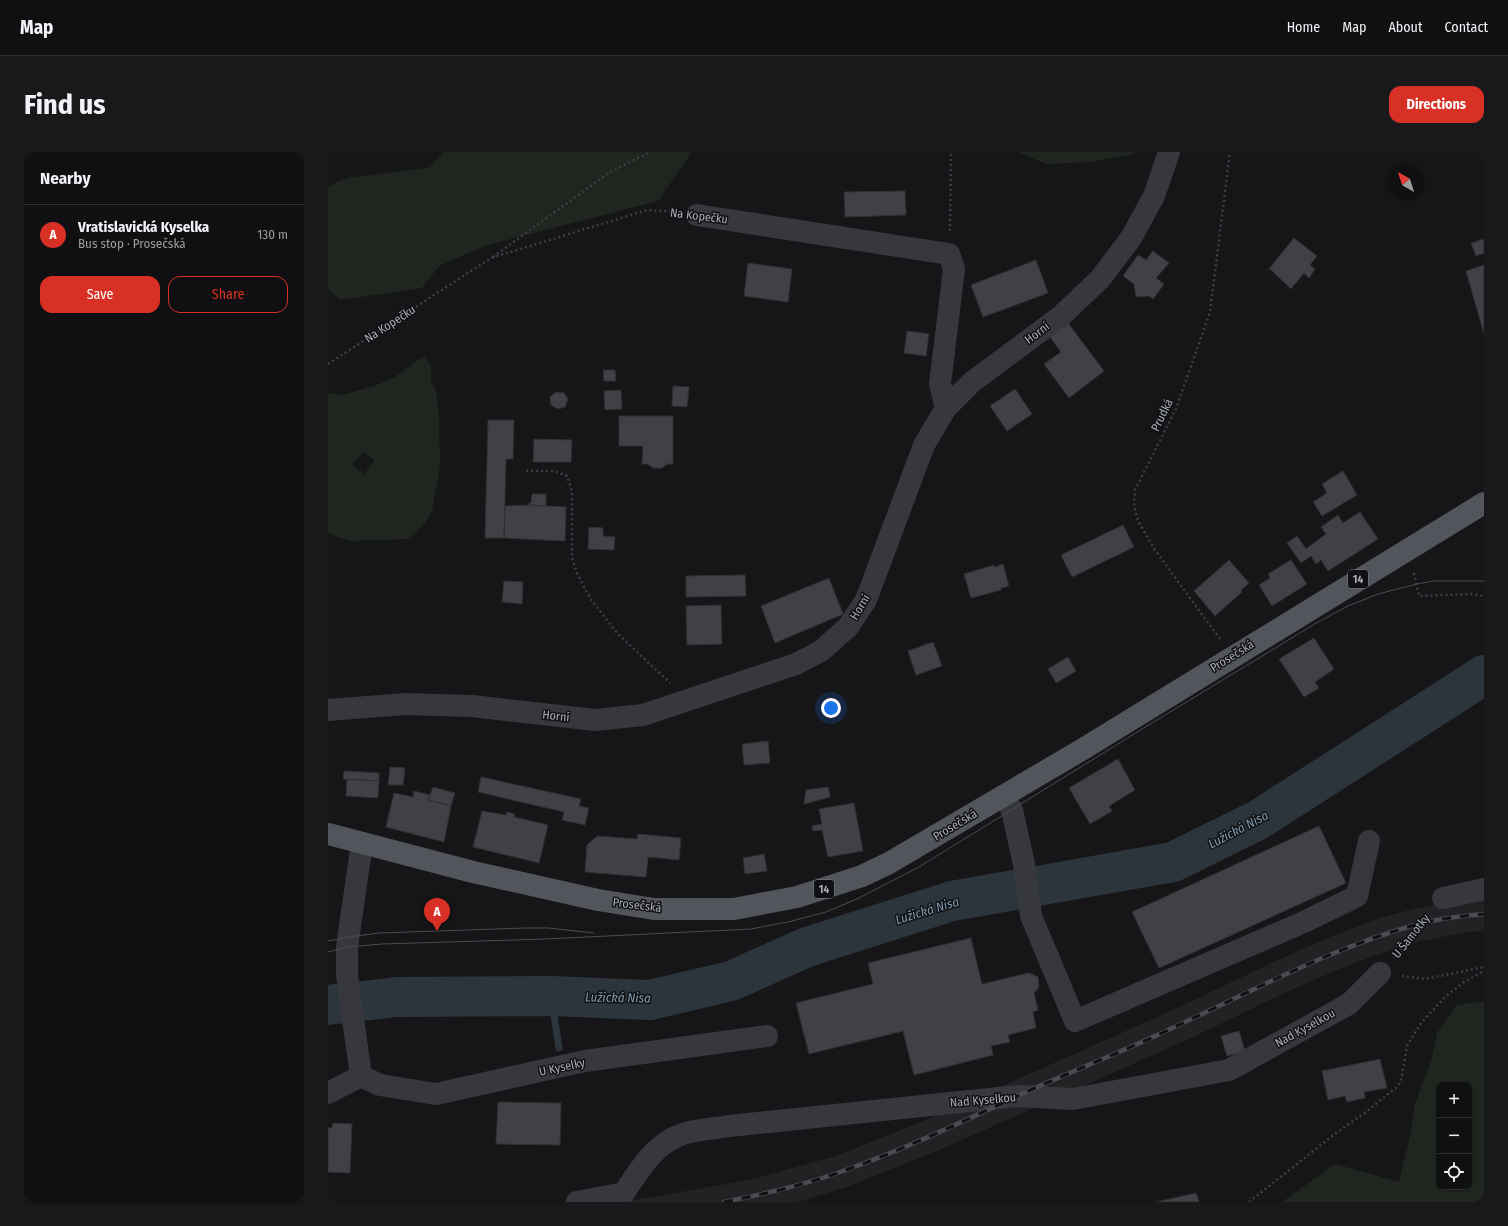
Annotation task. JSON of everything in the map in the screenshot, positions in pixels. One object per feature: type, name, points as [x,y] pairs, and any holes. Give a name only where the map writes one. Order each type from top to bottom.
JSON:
[{"type":"main road","name":"Prosečská","points":[[328,834],[474,872],[598,900],[654,909],[734,909],[797,897],[862,876],[889,863],[1003,796],[1484,503]]},
{"type":"street","name":"Horní","points":[[328,710],[405,704],[472,706],[595,720],[643,716],[796,664],[821,651],[848,627],[866,600],[924,446],[946,408],[972,382],[1061,316],[1100,278],[1131,238],[1154,196],[1170,152]]},
{"type":"street","name":"Na Kopečku","points":[[697,214],[949,254]]},
{"type":"street","points":[[946,408],[940,384],[954,269],[949,254]]},
{"type":"street","points":[[1003,796],[1012,810],[1024,864],[1031,916],[1075,1022],[1304,922],[1357,896],[1368,841]]},
{"type":"street","points":[[328,1093],[361,1076],[347,976],[347,947],[362,843]]},
{"type":"street","points":[[1443,898],[1484,889]]},
{"type":"street","name":"Nad Kyselkou","points":[[577,1202],[630,1197],[645,1161],[665,1143],[683,1134],[737,1125],[1018,1096],[1073,1099],[1230,1070],[1349,1004],[1380,973]]},
{"type":"street","name":"U Kyselky","points":[[361,1076],[380,1085],[436,1094],[585,1061],[767,1036]]},
{"type":"path","points":[[492,258],[610,172],[650,152]]},
{"type":"path","points":[[949,254],[951,152]]},
{"type":"path","name":"Prudká","points":[[1230,152],[1210,312],[1176,409],[1135,490],[1134,506],[1138,521],[1155,550],[1233,656]]},
{"type":"path","name":"Na Kopečku","points":[[328,364],[492,258],[647,210],[697,214]]},
{"type":"path","points":[[526,471],[554,471],[568,476],[572,491],[572,558],[577,573],[590,598],[617,633],[678,691],[686,701]]},
{"type":"path","points":[[1407,575],[1414,573],[1419,596],[1472,594],[1484,596]]},
{"type":"path","name":"U Šamotky","points":[[1380,973],[1398,955],[1417,925],[1443,898]]},
{"type":"path","points":[[1380,973],[1425,979],[1484,967]]},
{"type":"path","points":[[1249,1202],[1336,1132],[1366,1112],[1398,1086],[1401,1080],[1407,1046],[1421,1023],[1445,996],[1464,982],[1484,971]]},
{"type":"shaded area","points":[[444,152],[692,152],[658,201],[484,246],[439,266],[422,288],[340,300],[328,289],[328,188],[336,182],[352,177],[429,168]]},
{"type":"shaded area","points":[[1018,152],[1135,152],[1132,154],[1091,162],[1046,164]]},
{"type":"shaded area","points":[[424,356],[431,366],[431,381],[436,390],[439,419],[440,466],[432,511],[425,523],[408,539],[351,541],[332,535],[328,532],[328,393],[342,395],[377,385],[395,377]],"holes":[[[363,452],[375,460],[364,474],[352,465]]]},
{"type":"shaded area","points":[[1484,897],[1484,931],[1468,932],[1421,941],[1390,950],[1347,966],[1293,989],[1189,1039],[944,1148],[847,1187],[797,1202],[622,1202],[760,1177],[836,1156],[931,1118],[1175,1009],[1280,959],[1335,935],[1380,918],[1413,909],[1464,899]]},
{"type":"shaded area","points":[[1484,1001],[1484,1202],[1282,1202],[1335,1164],[1399,1182],[1410,1136],[1415,1104],[1431,1061],[1437,1033],[1457,1005]]},
{"type":"building","points":[[905,191],[906,215],[845,217],[844,192]]},
{"type":"building","points":[[1294,238],[1317,256],[1310,265],[1315,269],[1309,278],[1304,273],[1291,289],[1270,269],[1268,270]]},
{"type":"building","points":[[1484,239],[1484,253],[1476,256],[1471,243]]},
{"type":"building","points":[[1153,251],[1169,263],[1156,278],[1164,284],[1153,299],[1149,296],[1136,297],[1134,284],[1123,276],[1138,255],[1146,260]]},
{"type":"building","points":[[1036,260],[1048,293],[983,317],[971,285]]},
{"type":"building","points":[[748,263],[792,269],[788,302],[744,296]]},
{"type":"building","points":[[1484,265],[1484,334],[1466,271]]},
{"type":"building","points":[[1068,323],[1104,371],[1069,398],[1044,364],[1061,352],[1050,337]]},
{"type":"building","points":[[907,331],[929,334],[926,356],[904,353]]},
{"type":"building","points":[[603,370],[615,370],[616,381],[604,381]]},
{"type":"building","points":[[673,386],[689,387],[687,407],[672,406]]},
{"type":"building","points":[[1015,389],[1032,414],[1007,431],[990,406]]},
{"type":"building","points":[[621,390],[622,409],[605,410],[604,391]]},
{"type":"building","points":[[556,392],[564,393],[568,399],[565,407],[558,409],[551,405],[550,397]]},
{"type":"building","points":[[619,416],[673,416],[673,464],[667,464],[662,468],[653,468],[648,464],[642,464],[643,446],[619,446]]},
{"type":"building","points":[[488,420],[514,420],[513,459],[506,459],[504,538],[485,538]]},
{"type":"building","points":[[534,439],[572,440],[571,462],[533,462]]},
{"type":"building","points":[[1343,471],[1357,495],[1322,516],[1313,502],[1327,493],[1322,484]]},
{"type":"building","points":[[532,494],[546,494],[546,506],[529,505],[529,503],[531,503]]},
{"type":"building","points":[[529,505],[566,507],[565,541],[504,538],[505,506]]},
{"type":"building","points":[[1360,512],[1378,539],[1328,571],[1321,560],[1316,564],[1311,556],[1301,563],[1287,543],[1297,536],[1306,549],[1326,534],[1321,527],[1338,515],[1343,523]]},
{"type":"building","points":[[1123,525],[1134,547],[1072,577],[1061,555]]},
{"type":"building","points":[[589,527],[603,528],[603,536],[615,537],[614,550],[588,549]]},
{"type":"building","points":[[1229,560],[1249,583],[1241,590],[1242,592],[1215,616],[1194,591]]},
{"type":"building","points":[[1291,560],[1307,584],[1272,606],[1259,585],[1270,578],[1268,574]]},
{"type":"building","points":[[1003,564],[1009,586],[1001,588],[1001,590],[971,598],[964,574],[994,565],[995,567]]},
{"type":"building","points":[[745,575],[746,596],[686,597],[686,576]]},
{"type":"building","points":[[829,578],[843,614],[775,643],[761,606]]},
{"type":"building","points":[[504,581],[523,582],[522,604],[502,602]]},
{"type":"building","points":[[721,605],[722,644],[687,645],[686,606]]},
{"type":"building","points":[[1314,638],[1334,669],[1315,682],[1319,688],[1304,697],[1279,659]]},
{"type":"building","points":[[933,642],[942,666],[916,675],[908,651]]},
{"type":"building","points":[[1068,657],[1076,671],[1056,683],[1048,669]]},
{"type":"building","points":[[768,741],[770,763],[744,765],[742,744]]},
{"type":"building","points":[[1118,759],[1135,790],[1109,806],[1112,811],[1090,824],[1069,788]]},
{"type":"building","points":[[390,767],[405,768],[403,785],[388,785]]},
{"type":"building","points":[[344,771],[379,773],[379,781],[343,779]]},
{"type":"building","points":[[481,777],[581,799],[579,806],[589,808],[585,825],[562,820],[564,812],[478,792]]},
{"type":"building","points":[[347,779],[379,781],[378,798],[346,796]]},
{"type":"building","points":[[433,787],[455,793],[451,806],[428,800]]},
{"type":"building","points":[[828,787],[830,797],[804,804],[806,790]]},
{"type":"building","points":[[414,791],[430,795],[428,800],[451,806],[444,842],[386,827],[394,793],[413,797]]},
{"type":"building","points":[[854,803],[863,851],[828,857],[822,830],[813,831],[812,826],[822,824],[819,809]]},
{"type":"building","points":[[482,811],[506,815],[507,812],[515,814],[514,817],[548,825],[539,863],[473,847]]},
{"type":"building","points":[[1319,826],[1346,883],[1159,968],[1132,912]]},
{"type":"building","points":[[638,834],[681,838],[679,860],[648,857],[646,877],[585,872],[587,845],[597,836],[637,839]]},
{"type":"building","points":[[764,854],[767,871],[745,874],[743,858]]},
{"type":"building","points":[[971,938],[982,984],[1029,973],[1038,977],[1039,987],[1034,993],[1038,1010],[1033,1012],[1036,1028],[1008,1035],[1010,1042],[991,1046],[993,1055],[914,1075],[903,1031],[809,1054],[796,1003],[873,984],[868,963]]},
{"type":"building","points":[[1239,1031],[1245,1051],[1227,1056],[1221,1036]]},
{"type":"building","points":[[1380,1059],[1387,1088],[1364,1092],[1365,1098],[1347,1102],[1345,1096],[1328,1100],[1322,1071]]},
{"type":"building","points":[[498,1102],[561,1103],[560,1145],[496,1144]]},
{"type":"building","points":[[333,1123],[352,1124],[350,1173],[328,1172],[328,1128],[332,1128]]},
{"type":"building","points":[[1196,1193],[1199,1202],[1156,1202]]},
{"type":"waterway","name":"Lužická Nisa","points":[[328,1005],[397,997],[551,996],[650,1000],[731,981],[807,947],[952,901],[1173,862],[1258,820],[1484,675]]},
{"type":"waterway","points":[[551,996],[559,1048]]},
{"type":"tram line","points":[[328,952],[347,947],[382,944],[546,939],[751,929],[788,922],[826,912],[857,899],[919,867],[1147,726],[1318,622],[1348,606],[1378,594],[1433,581],[1484,581]]},
{"type":"tram line","points":[[328,941],[379,933],[526,928],[548,928],[594,933]]},
{"type":"railway","points":[[724,1202],[814,1181],[868,1162],[940,1132],[1035,1088],[1148,1039],[1327,956],[1385,934],[1423,923],[1484,914]]},
{"type":"place","name":"Vratislavická Kyselka","points":[[437,931]]}]
